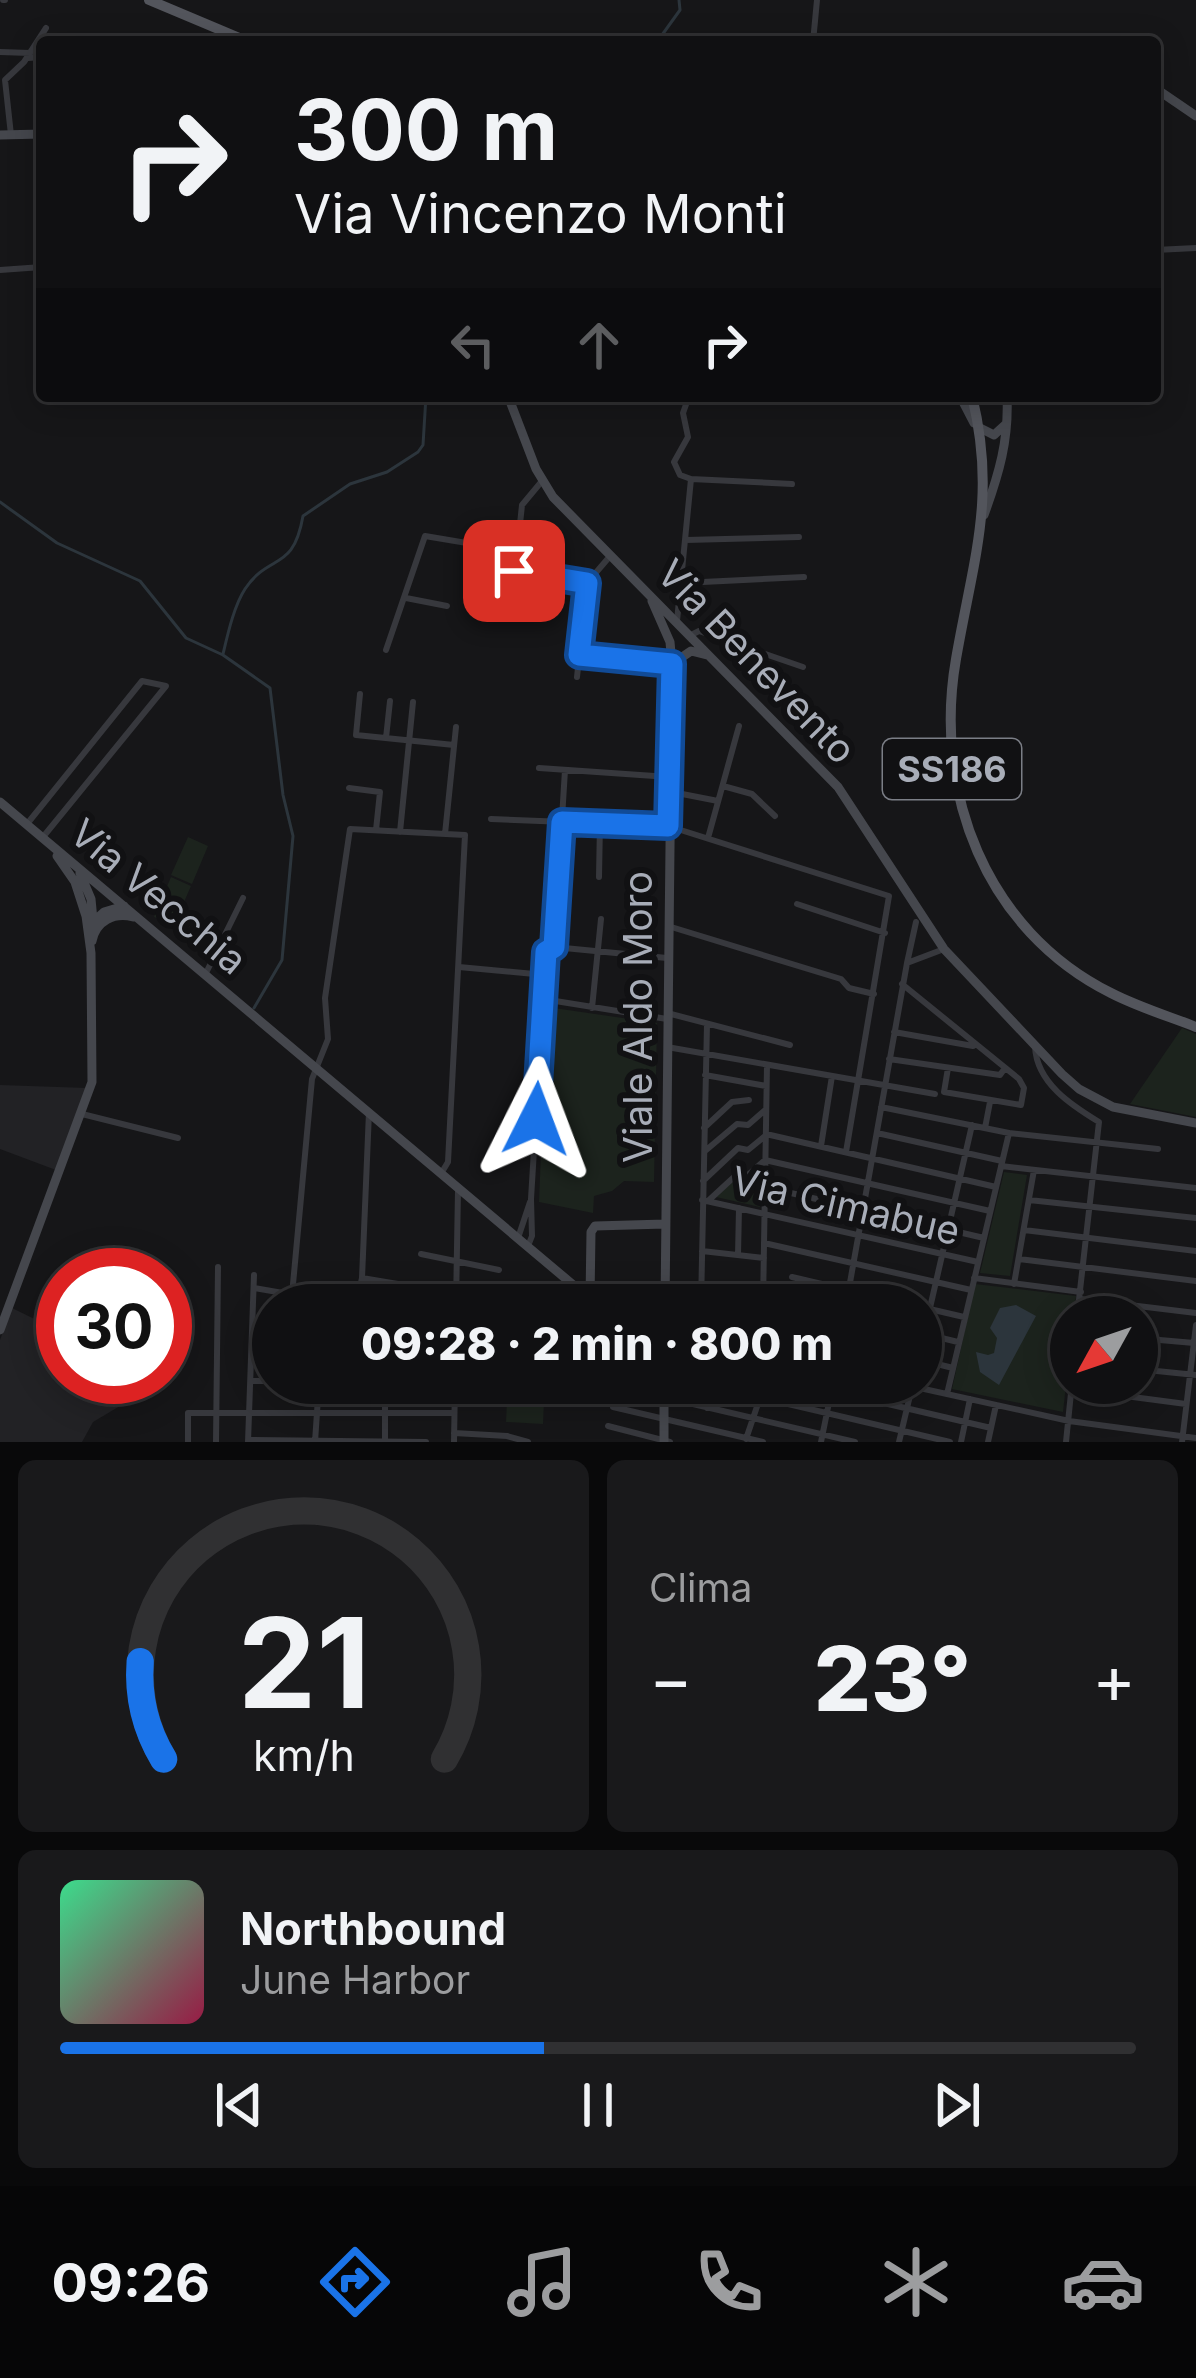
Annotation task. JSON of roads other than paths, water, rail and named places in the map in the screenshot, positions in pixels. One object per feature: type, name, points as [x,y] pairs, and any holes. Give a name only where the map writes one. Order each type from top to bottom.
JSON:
[{"type":"main road","points":[[149,0],[235,36]]},
{"type":"main road","points":[[1161,92],[1196,116]]},
{"type":"main road","points":[[6,135],[36,134]]},
{"type":"main road","name":"Via Benevento","points":[[510,402],[542,481],[851,802],[944,949],[1035,1047],[1096,1100],[1196,1123]]},
{"type":"main road","points":[[963,402],[980,432],[988,434],[999,434],[1005,428],[1007,402]]},
{"type":"main road","name":"SS186","points":[[973,402],[985,495],[950,697],[948,738],[953,778],[971,840],[1006,904],[1070,967],[1108,992],[1196,1027]]},
{"type":"main road","points":[[982,520],[1004,456],[1007,402]]},
{"type":"main road","name":"Viale Aldo Moro","points":[[646,591],[670,642],[672,664],[665,1284]]},
{"type":"main road","points":[[670,642],[691,635]]},
{"type":"main road","points":[[670,642],[712,658]]},
{"type":"main road","points":[[672,664],[691,651]]},
{"type":"main road","name":"Via Vecchia","points":[[0,802],[572,1284]]},
{"type":"main road","points":[[43,837],[75,882],[92,927]]},
{"type":"main road","points":[[0,1330],[92,1082],[91,899],[76,866]]},
{"type":"main road","points":[[92,927],[110,908],[124,906]]},
{"type":"main road","points":[[92,927],[118,915],[142,922]]},
{"type":"main road","points":[[592,1284],[591,1232],[595,1226],[665,1224]]},
{"type":"main road","points":[[664,1404],[666,1442]]},
{"type":"street","points":[[814,36],[817,0]]},
{"type":"street","points":[[41,36],[46,28]]},
{"type":"street","points":[[6,135],[5,80],[36,44]]},
{"type":"street","points":[[0,52],[36,56]]},
{"type":"street","points":[[1161,250],[1196,248]]},
{"type":"street","points":[[0,270],[36,267]]},
{"type":"street","points":[[686,402],[683,412],[689,433],[674,462],[680,475],[792,484]]},
{"type":"street","points":[[677,621],[691,479]]},
{"type":"street","points":[[511,609],[522,506],[542,481]]},
{"type":"street","points":[[386,650],[425,536],[515,551]]},
{"type":"street","points":[[686,540],[799,537]]},
{"type":"street","points":[[577,677],[587,583],[611,555]]},
{"type":"street","points":[[514,571],[587,583]]},
{"type":"street","points":[[681,584],[804,577]]},
{"type":"street","points":[[406,598],[447,606]]},
{"type":"street","points":[[691,635],[699,631],[803,667]]},
{"type":"street","points":[[579,655],[672,664]]},
{"type":"street","points":[[27,824],[142,681],[166,686],[43,837]]},
{"type":"street","points":[[360,694],[356,735],[454,745]]},
{"type":"street","points":[[387,736],[390,701]]},
{"type":"street","points":[[400,832],[413,702]]},
{"type":"street","points":[[708,838],[739,726]]},
{"type":"street","points":[[445,834],[456,727]]},
{"type":"street","points":[[538,768],[669,777]]},
{"type":"street","points":[[554,947],[565,770]]},
{"type":"street","points":[[723,786],[752,794],[775,816]]},
{"type":"street","points":[[349,788],[380,792],[376,830]]},
{"type":"street","points":[[669,791],[719,801]]},
{"type":"street","points":[[491,819],[668,826],[889,896],[846,1152]]},
{"type":"street","points":[[599,877],[600,824]]},
{"type":"street","points":[[293,1284],[312,1079],[328,1039],[325,998],[350,829],[465,835],[448,1162],[442,1173]]},
{"type":"street","points":[[205,975],[243,898]]},
{"type":"street","points":[[797,904],[885,934]]},
{"type":"street","points":[[592,1008],[601,920]]},
{"type":"street","points":[[849,1284],[916,922]]},
{"type":"street","points":[[667,926],[841,979],[850,988],[874,994]]},
{"type":"street","points":[[528,1246],[546,952],[554,947],[667,958]]},
{"type":"street","points":[[907,963],[944,949]]},
{"type":"street","points":[[459,967],[544,975]]},
{"type":"street","points":[[668,1047],[1021,1105],[1024,1088],[1005,1068],[902,984]]},
{"type":"street","points":[[543,999],[667,1016],[790,1046]]},
{"type":"street","points":[[701,1284],[707,1024]]},
{"type":"street","points":[[894,1031],[977,1047]]},
{"type":"street","points":[[974,1278],[1080,1296],[1100,1121],[1069,1103],[1052,1086],[1035,1047]]},
{"type":"street","points":[[889,1059],[1000,1075],[1005,1068]]},
{"type":"street","points":[[763,1284],[767,1065]]},
{"type":"street","points":[[940,1093],[947,1068]]},
{"type":"street","points":[[705,1075],[766,1086]]},
{"type":"street","points":[[821,1147],[832,1076]]},
{"type":"street","points":[[704,1128],[732,1102],[749,1100]]},
{"type":"street","points":[[985,1128],[990,1102]]},
{"type":"street","points":[[880,1107],[1009,1132],[1158,1150]]},
{"type":"street","points":[[360,1284],[369,1110]]},
{"type":"street","points":[[705,1151],[736,1124],[751,1123],[765,1110]]},
{"type":"street","points":[[82,1114],[178,1138]]},
{"type":"street","points":[[936,1282],[972,1125]]},
{"type":"street","points":[[876,1132],[1034,1170],[1196,1188]]},
{"type":"street","points":[[947,1394],[1009,1132]]},
{"type":"street","points":[[765,1135],[996,1186]]},
{"type":"street","points":[[703,1181],[738,1148],[748,1150],[765,1135]]},
{"type":"street","points":[[765,1160],[990,1211]]},
{"type":"street","points":[[705,1201],[765,1160]]},
{"type":"street","points":[[1014,1284],[1034,1170]]},
{"type":"street","points":[[456,1284],[458,1186]]},
{"type":"street","points":[[765,1187],[984,1238]]},
{"type":"street","points":[[518,1238],[531,1199]]},
{"type":"street","points":[[1029,1200],[1196,1218]]},
{"type":"street","name":"Via Cimabue","points":[[705,1201],[978,1262]]},
{"type":"street","points":[[738,1255],[739,1208]]},
{"type":"street","points":[[1024,1230],[1196,1251]]},
{"type":"street","points":[[764,1243],[972,1290]]},
{"type":"street","points":[[702,1251],[764,1258]]},
{"type":"street","points":[[421,1254],[499,1270]]},
{"type":"street","points":[[1019,1258],[1196,1280]]},
{"type":"street","points":[[216,1442],[218,1267]]},
{"type":"street","points":[[254,1275],[254,1284]]},
{"type":"street","points":[[792,1277],[825,1284]]},
{"type":"street","points":[[362,1278],[400,1284]]},
{"type":"street","points":[[1158,1307],[1196,1312]]},
{"type":"street","points":[[942,1312],[965,1318]]},
{"type":"street","points":[[1182,1439],[1196,1325]]},
{"type":"street","points":[[942,1338],[958,1342]]},
{"type":"street","points":[[1158,1340],[1194,1343]]},
{"type":"street","points":[[252,1346],[248,1441],[425,1442]]},
{"type":"street","points":[[942,1365],[953,1368]]},
{"type":"street","points":[[1158,1371],[1193,1375]]},
{"type":"street","points":[[942,1393],[1070,1421],[1196,1438]]},
{"type":"street","points":[[961,1442],[970,1400]]},
{"type":"street","points":[[1158,1400],[1186,1404]]},
{"type":"street","points":[[315,1442],[318,1404]]},
{"type":"street","points":[[385,1404],[385,1442]]},
{"type":"street","points":[[454,1404],[454,1438],[507,1436],[528,1442]]},
{"type":"street","points":[[690,1404],[855,1442]]},
{"type":"street","points":[[707,1408],[708,1404]]},
{"type":"street","points":[[746,1440],[758,1404]]},
{"type":"street","points":[[791,1404],[950,1442]]},
{"type":"street","points":[[822,1438],[828,1404]]},
{"type":"street","points":[[893,1404],[992,1428]]},
{"type":"street","points":[[899,1442],[908,1404]]},
{"type":"street","points":[[1066,1442],[1071,1404]]},
{"type":"street","points":[[988,1442],[996,1405]]},
{"type":"street","points":[[613,1407],[763,1442]]},
{"type":"street","points":[[188,1442],[188,1413],[454,1413]]},
{"type":"street","points":[[608,1426],[666,1442]]},
{"type":"waterway","points":[[661,36],[680,10],[679,0]]},
{"type":"waterway","points":[[223,654],[245,589],[287,554],[303,516],[350,484],[387,472],[418,452],[423,445],[426,402]]},
{"type":"waterway","points":[[0,502],[57,543],[140,581],[186,638],[223,655],[270,688],[293,836],[282,960],[254,1008]]}]
